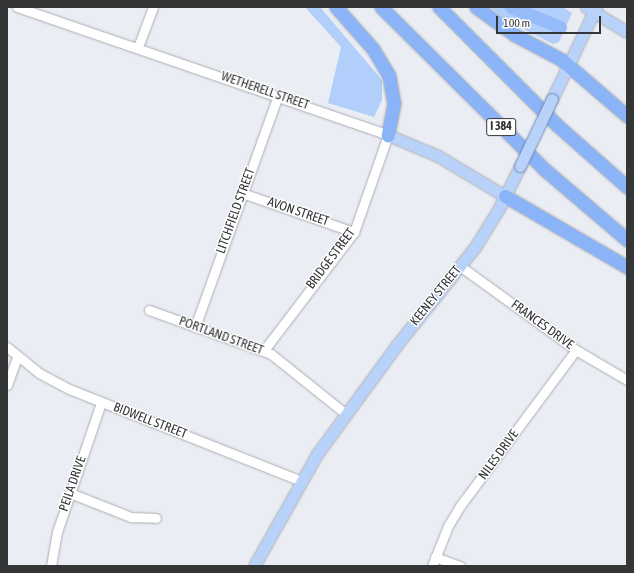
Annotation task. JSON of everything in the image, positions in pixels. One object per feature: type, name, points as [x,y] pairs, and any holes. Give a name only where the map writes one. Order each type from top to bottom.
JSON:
[{"type":"highway","points":[[336,7],[372,49],[389,76],[394,103],[388,135]]},
{"type":"highway","name":"I 384","points":[[381,7],[544,168],[627,240]]},
{"type":"highway","points":[[439,7],[558,126],[627,187]]},
{"type":"highway","points":[[476,7],[515,35],[569,66],[627,116]]},
{"type":"highway","points":[[505,196],[627,267]]},
{"type":"main road","name":"KEENEY STREET","points":[[254,566],[301,481],[346,414],[460,266],[505,196],[569,66],[592,9]]},
{"type":"main road","points":[[592,9],[627,32]]},
{"type":"main road","name":"WETHERELL STREET","points":[[388,135],[438,156],[505,196]]},
{"type":"street","name":"WETHERELL STREET","points":[[17,7],[30,9],[278,95],[388,135]]},
{"type":"street","points":[[138,47],[153,7]]},
{"type":"street","name":"LITCHFIELD STREET","points":[[195,327],[278,95]]},
{"type":"street","name":"BRIDGE STREET","points":[[264,350],[354,232],[388,135]]},
{"type":"street","name":"AVON STREET","points":[[242,193],[354,232]]},
{"type":"street","name":"FRANCES DRIVE","points":[[460,266],[576,350],[627,380]]},
{"type":"street","name":"PORTLAND STREET","points":[[149,310],[264,350],[346,414]]},
{"type":"street","name":"BIDWELL STREET","points":[[7,347],[17,357],[51,379],[101,403],[301,481]]},
{"type":"street","name":"NILES DRIVE","points":[[432,566],[460,506],[576,350]]},
{"type":"street","points":[[7,385],[17,357]]},
{"type":"street","name":"PEILA DRIVE","points":[[51,566],[57,532],[101,403]]},
{"type":"street","points":[[70,493],[131,517],[156,518]]},
{"type":"street","points":[[435,557],[460,566]]},
{"type":"shaded area","points":[[305,7],[320,7],[382,80],[382,100],[374,117],[328,103],[341,47]]},
{"type":"shaded area","points":[[490,7],[563,7],[572,13],[559,42],[553,44],[508,21]]},
{"type":"waterway","points":[[511,7],[560,27]]}]
